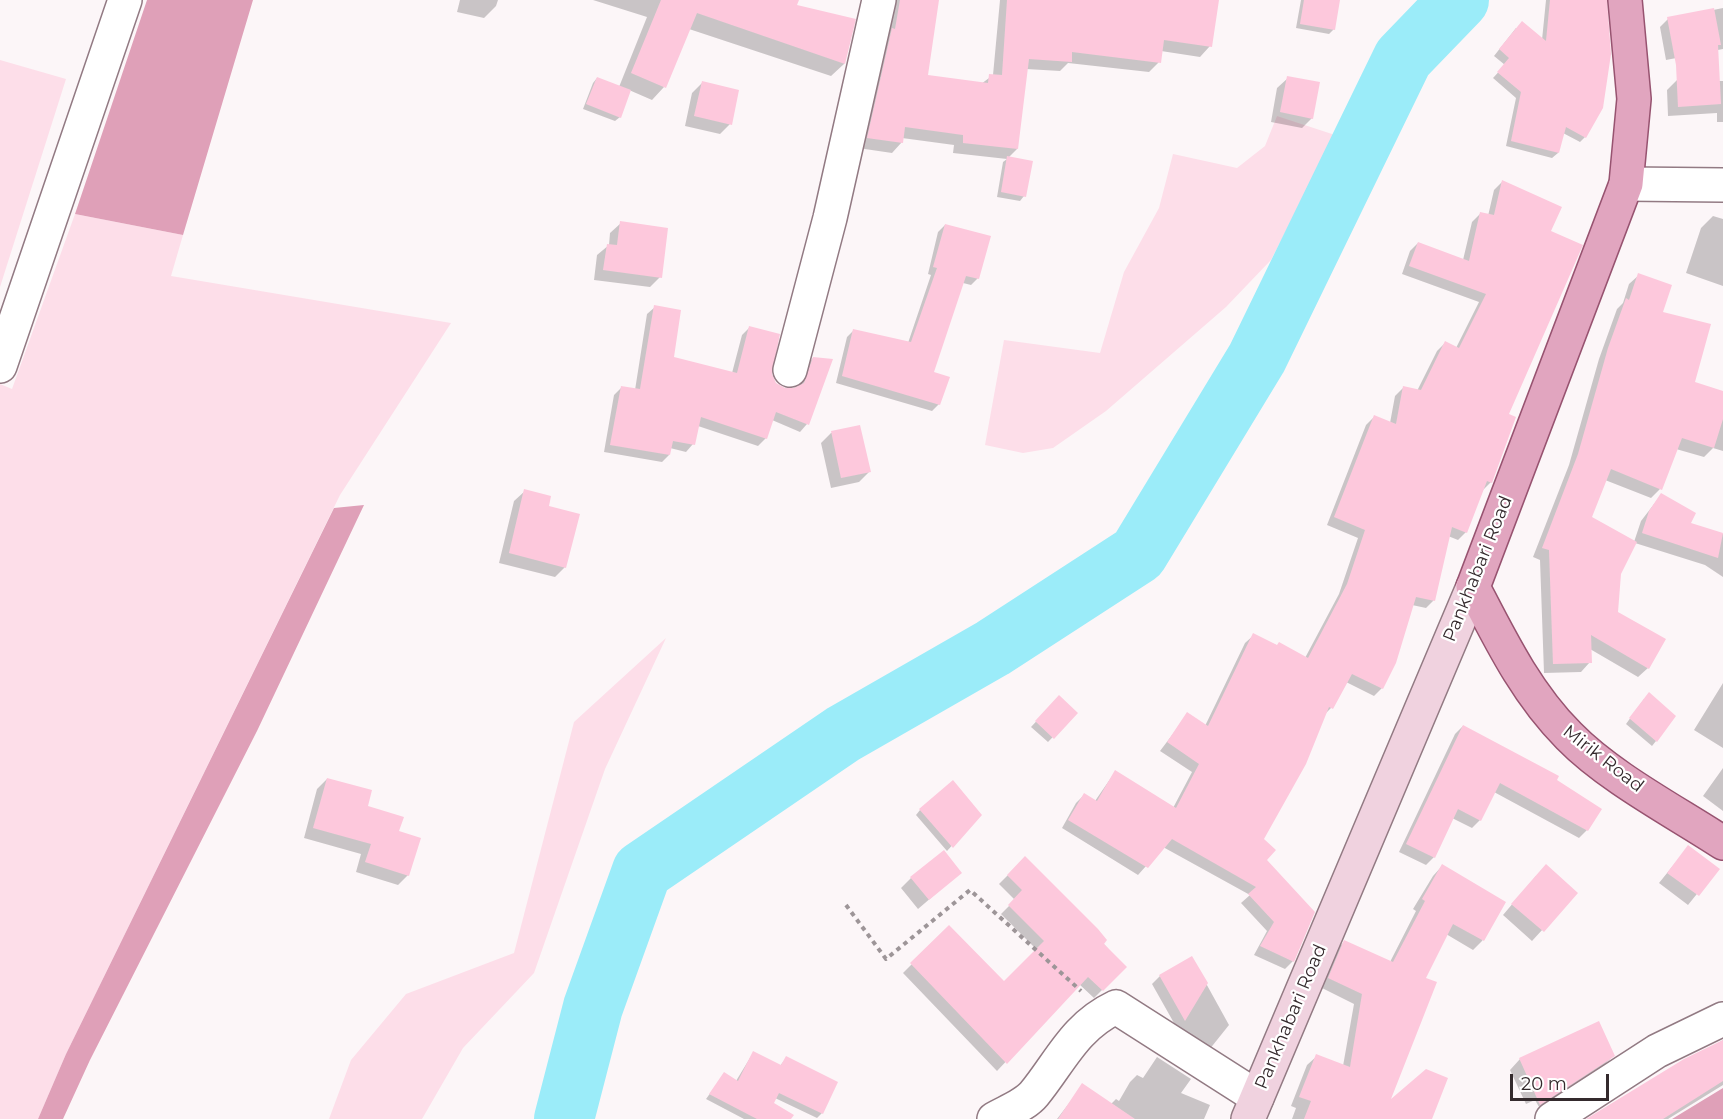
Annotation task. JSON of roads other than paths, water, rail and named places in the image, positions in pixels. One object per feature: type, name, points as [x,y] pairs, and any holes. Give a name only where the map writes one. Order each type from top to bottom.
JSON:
[{"type":"main road","name":"Pankhabari Road","points":[[1252,1108],[1473,587],[1626,184],[1634,99],[1625,0]]},
{"type":"main road","name":"Mirik Road","points":[[1473,587],[1530,689],[1571,738],[1609,768],[1723,843]]},
{"type":"street","points":[[0,366],[125,0]]},
{"type":"street","points":[[790,370],[830,218],[879,0]]},
{"type":"street","points":[[1626,184],[1723,185]]},
{"type":"street","points":[[994,1119],[1032,1096],[1066,1047],[1098,1016],[1116,1007],[1252,1108]]},
{"type":"street","points":[[1552,1119],[1657,1051],[1723,1019]]},
{"type":"waterway","points":[[564,1119],[593,1007],[642,871],[843,734],[993,648],[1138,554],[1257,358],[1403,58],[1459,0]]}]
